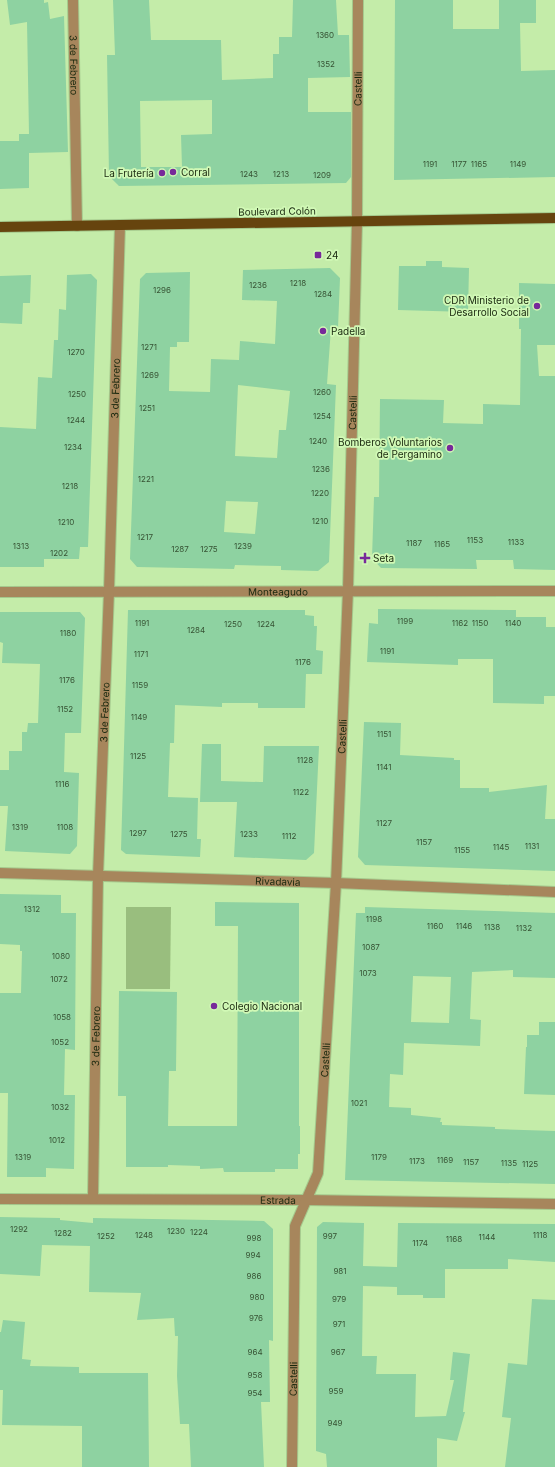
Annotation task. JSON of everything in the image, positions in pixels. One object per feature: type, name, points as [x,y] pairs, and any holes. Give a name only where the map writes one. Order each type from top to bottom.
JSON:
[{"type":"main road","name":"Boulevard Colón","points":[[0,228],[555,218]]},
{"type":"street","name":"3 de Febrero","points":[[73,0],[77,226]]},
{"type":"street","name":"Castelli","points":[[292,1467],[295,1226],[318,1173],[336,883],[348,590],[357,222],[358,0]]},
{"type":"street","name":"3 de Febrero","points":[[93,1199],[98,876],[109,591],[120,225]]},
{"type":"street","name":"Monteagudo","points":[[0,592],[348,590],[555,591]]},
{"type":"street","name":"Rivadavia","points":[[0,873],[336,883],[555,892]]},
{"type":"street","name":"Estrada","points":[[0,1199],[306,1200],[555,1204]]},
{"type":"green space","points":[[126,907],[171,907],[170,989],[126,989]]},
{"type":"building","points":[[7,0],[44,0],[44,3],[48,2],[50,19],[64,16],[68,152],[29,153],[29,188],[0,189],[0,141],[19,141],[19,134],[29,134],[27,22],[10,25]]},
{"type":"building","points":[[113,0],[149,0],[151,40],[221,40],[222,80],[273,78],[273,54],[279,54],[279,37],[292,37],[293,0],[336,0],[338,35],[349,35],[350,77],[308,78],[308,112],[351,112],[351,177],[346,183],[119,186],[109,176],[107,55],[115,55]],"holes":[[[212,100],[212,134],[181,135],[182,167],[141,167],[140,101]]]},
{"type":"building","points":[[395,0],[453,0],[453,29],[499,29],[499,0],[536,0],[536,23],[520,23],[521,71],[555,70],[555,177],[394,180]]},
{"type":"building","points":[[426,261],[442,261],[442,267],[469,268],[468,312],[398,310],[399,266],[426,266]]},
{"type":"building","points":[[330,268],[340,278],[338,328],[331,328],[327,384],[336,385],[329,562],[318,571],[281,570],[281,566],[235,565],[234,569],[137,567],[130,559],[140,279],[146,273],[190,272],[189,342],[177,342],[177,347],[170,347],[169,391],[210,392],[211,359],[239,360],[240,341],[275,344],[277,301],[242,300],[243,270]],"holes":[[[238,385],[290,391],[286,430],[279,430],[277,458],[235,456]],[[226,501],[258,502],[255,534],[224,532]]]},
{"type":"building","points":[[91,274],[97,280],[88,547],[80,547],[79,559],[44,559],[44,567],[0,567],[0,427],[36,429],[38,377],[52,378],[54,340],[58,340],[59,309],[66,310],[67,275]]},
{"type":"building","points":[[31,275],[30,303],[23,303],[22,324],[0,323],[0,276]]},
{"type":"building","points":[[519,283],[555,284],[555,345],[537,345],[539,376],[555,376],[555,570],[514,569],[513,560],[476,560],[477,569],[381,568],[372,558],[374,497],[379,497],[380,399],[444,400],[443,423],[483,424],[483,404],[520,405],[521,329],[519,329]]},
{"type":"building","points":[[378,609],[516,610],[516,617],[546,617],[546,627],[555,627],[555,696],[544,696],[544,704],[493,703],[493,659],[458,659],[458,665],[367,662],[369,623],[378,624]]},
{"type":"building","points":[[128,610],[305,610],[305,615],[314,616],[314,626],[317,626],[316,650],[323,651],[322,674],[306,674],[305,708],[258,708],[258,703],[222,703],[222,707],[175,705],[174,743],[170,743],[168,797],[198,798],[197,839],[201,839],[200,857],[126,854],[121,850]]},
{"type":"building","points":[[0,612],[80,612],[85,618],[81,733],[65,733],[64,772],[79,773],[77,846],[70,854],[5,851],[8,806],[0,806],[0,770],[9,770],[9,751],[22,751],[22,732],[27,732],[28,723],[38,723],[40,664],[2,663],[3,643],[0,642]]},
{"type":"building","points":[[364,722],[401,723],[400,755],[454,758],[454,760],[460,760],[460,788],[489,788],[489,792],[547,785],[545,819],[555,819],[555,871],[365,865],[358,857]]},
{"type":"building","points":[[202,744],[221,744],[221,781],[260,782],[263,782],[264,746],[319,746],[314,853],[306,860],[234,857],[237,802],[200,802]]},
{"type":"building","points":[[0,894],[61,895],[61,913],[76,913],[75,1050],[65,1049],[64,1095],[75,1095],[74,1169],[46,1168],[46,1177],[7,1177],[8,1093],[0,1093],[0,993],[21,993],[22,951],[20,951],[20,945],[0,944]]},
{"type":"building","points":[[215,902],[299,903],[300,1154],[298,1154],[298,1169],[275,1169],[275,1172],[224,1172],[223,1168],[200,1169],[200,1166],[168,1165],[168,1167],[126,1167],[126,1096],[118,1096],[119,991],[177,992],[176,1071],[169,1071],[168,1126],[237,1126],[238,926],[215,926]]},
{"type":"building","points":[[365,907],[555,913],[555,978],[513,977],[513,970],[472,972],[470,1019],[481,1020],[480,1046],[404,1043],[403,1075],[390,1074],[389,1107],[411,1108],[411,1115],[441,1118],[440,1122],[442,1122],[442,1125],[555,1131],[555,1184],[345,1180],[356,913],[365,913]],"holes":[[[413,976],[451,977],[449,1023],[411,1022]]]},
{"type":"building","points":[[539,1022],[555,1022],[555,1095],[524,1094],[527,1035],[539,1035]]},
{"type":"building","points":[[0,1217],[60,1218],[60,1220],[93,1223],[93,1218],[264,1221],[273,1229],[273,1341],[269,1340],[270,1402],[261,1402],[264,1467],[191,1467],[189,1424],[180,1424],[177,1376],[178,1336],[175,1336],[174,1318],[137,1320],[141,1293],[89,1292],[90,1246],[42,1245],[40,1276],[0,1274]]},
{"type":"building","points":[[323,1222],[364,1223],[363,1266],[397,1267],[398,1223],[555,1224],[555,1262],[508,1259],[508,1269],[445,1269],[445,1298],[423,1298],[423,1295],[397,1295],[397,1287],[363,1286],[362,1356],[377,1356],[376,1374],[416,1374],[415,1417],[446,1416],[454,1380],[450,1380],[453,1352],[470,1354],[463,1412],[465,1412],[457,1441],[437,1438],[437,1467],[327,1467],[326,1454],[316,1451],[317,1227]]},
{"type":"building","points":[[532,1299],[555,1300],[555,1467],[505,1467],[511,1418],[502,1417],[508,1363],[527,1365]]},
{"type":"building","points":[[3,1320],[25,1322],[22,1359],[31,1360],[30,1366],[79,1367],[79,1373],[148,1373],[149,1467],[82,1467],[82,1426],[2,1425],[3,1390],[0,1390],[0,1332]]},
{"type":"place","name":"Corral","points":[[173,172]]},
{"type":"place","name":"La Frutería","points":[[162,173]]},
{"type":"place","name":"24","points":[[318,255]]},
{"type":"place","name":"CDR Ministerio de Desarrollo Social","points":[[537,306]]},
{"type":"place","name":"Padella","points":[[323,331]]},
{"type":"place","name":"Bomberos Voluntarios de Pergamino","points":[[450,448]]},
{"type":"place","name":"Seta","points":[[365,558]]},
{"type":"place","name":"Colegio Nacional","points":[[214,1006]]}]
